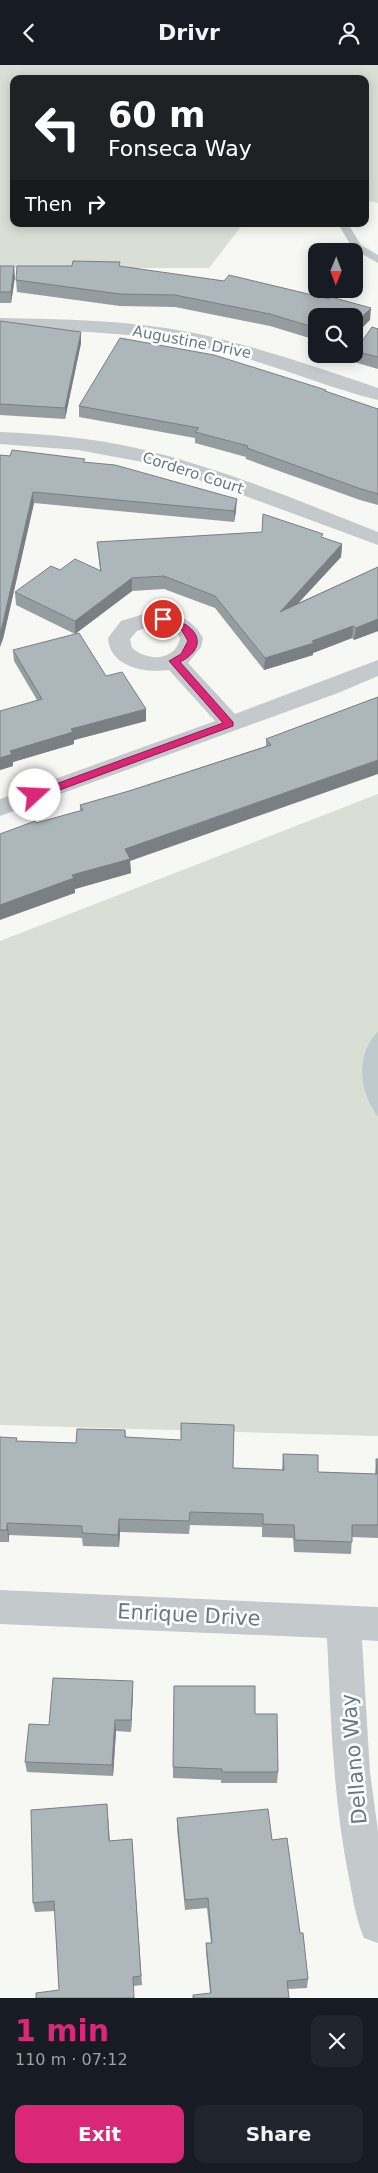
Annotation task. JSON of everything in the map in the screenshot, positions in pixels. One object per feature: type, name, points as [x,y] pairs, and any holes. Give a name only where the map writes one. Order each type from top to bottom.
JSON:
[{"type":"street","name":"Augustine Drive","points":[[0,324],[109,327],[190,339],[272,359],[378,394]]},
{"type":"street","name":"Cordero Court","points":[[0,438],[72,443],[154,459],[298,508],[378,539]]},
{"type":"street","points":[[174,661],[230,724]]},
{"type":"street","points":[[0,808],[330,687],[378,667]]},
{"type":"street","name":"Enrique Drive","points":[[0,1607],[361,1623]]},
{"type":"street","name":"Dellano Way","points":[[361,1623],[352,1772],[361,1845],[378,1924]]},
{"type":"lane","points":[[345,227],[357,247],[378,260]]},
{"type":"shaded area","points":[[0,65],[378,65],[378,203],[369,201],[369,75],[10,75],[10,227],[241,227],[209,268],[0,268]]},
{"type":"shaded area","points":[[378,794],[378,1031],[373,1037],[378,1117],[378,1436],[0,1425],[0,941]]},
{"type":"shaded area","points":[[378,1031],[378,1117],[367,1096],[362,1074],[366,1051]]},
{"type":"building","points":[[73,261],[120,262],[119,266],[224,281],[229,275],[308,294],[308,298],[335,298],[371,308],[363,316],[363,308],[308,308],[308,326],[270,314],[175,295],[120,294],[16,280],[17,266],[72,266]]},
{"type":"building","points":[[0,266],[14,266],[11,292],[0,292]]},
{"type":"building","points":[[0,321],[81,332],[65,408],[0,404]]},
{"type":"building","points":[[372,327],[378,329],[378,357],[363,353],[363,340]]},
{"type":"building","points":[[120,338],[214,355],[326,390],[378,409],[378,494],[247,448],[248,446],[195,432],[199,428],[79,406]]},
{"type":"building","points":[[12,450],[85,459],[83,462],[115,465],[237,499],[234,511],[33,492],[0,632],[0,455],[10,456]]},
{"type":"building","points":[[263,514],[323,534],[321,537],[342,544],[280,612],[378,567],[378,619],[356,628],[353,626],[312,641],[314,643],[265,658],[215,596],[164,576],[132,578],[75,621],[15,592],[51,566],[60,570],[75,559],[101,571],[97,542],[262,532]]},
{"type":"building","points":[[79,633],[106,676],[122,672],[146,709],[71,729],[73,732],[10,751],[12,754],[0,758],[0,711],[42,699],[13,650]]},
{"type":"building","points":[[378,697],[378,760],[125,849],[130,859],[72,875],[74,878],[0,905],[0,834],[35,821],[36,823],[83,810],[80,805],[271,745],[266,739]]},
{"type":"building","points":[[181,1423],[234,1425],[233,1468],[284,1470],[283,1454],[318,1455],[318,1472],[377,1474],[376,1459],[378,1459],[378,1525],[352,1525],[352,1542],[295,1540],[294,1525],[263,1524],[263,1514],[190,1512],[189,1521],[119,1519],[118,1535],[82,1533],[82,1526],[7,1523],[7,1530],[0,1530],[0,1437],[17,1438],[16,1441],[76,1443],[77,1429],[125,1430],[125,1437],[181,1440]]},
{"type":"building","points":[[53,1678],[133,1681],[131,1720],[115,1720],[112,1765],[25,1762],[29,1724],[49,1725]]},
{"type":"building","points":[[174,1686],[255,1686],[255,1714],[277,1714],[278,1772],[222,1772],[222,1769],[173,1767]]},
{"type":"building","points":[[107,1804],[109,1841],[132,1839],[141,1976],[133,1977],[134,1998],[36,1998],[36,1993],[59,1990],[54,1901],[33,1903],[31,1810]]},
{"type":"building","points":[[268,1809],[272,1840],[287,1838],[300,1933],[303,1933],[308,1979],[287,1981],[289,1998],[193,1998],[193,1995],[211,1993],[206,1943],[212,1943],[208,1898],[185,1900],[177,1818]]},
{"type":"route","points":[[35,795],[230,724],[174,661],[184,656],[190,649],[193,641],[191,634],[185,627],[163,619]]}]
